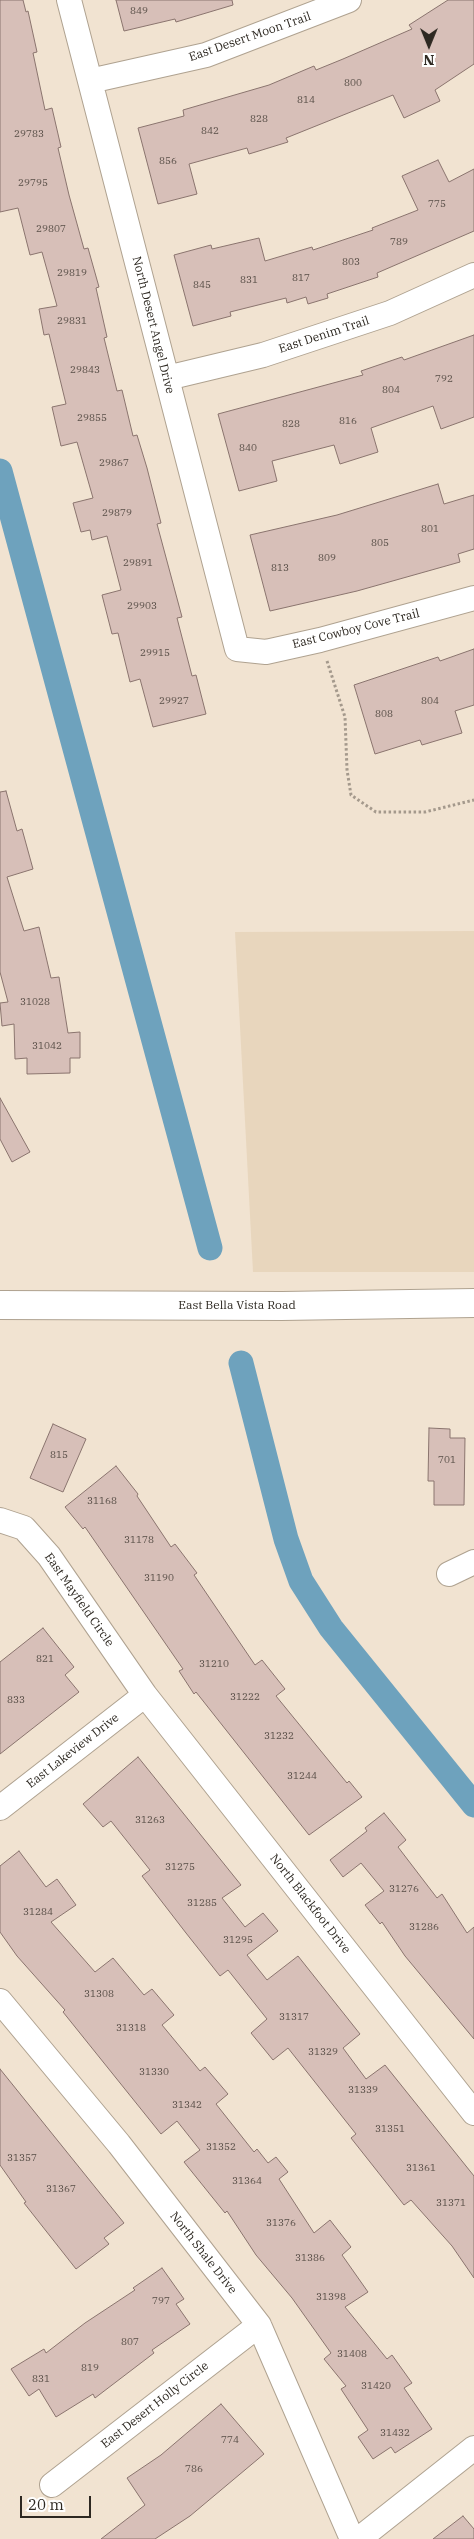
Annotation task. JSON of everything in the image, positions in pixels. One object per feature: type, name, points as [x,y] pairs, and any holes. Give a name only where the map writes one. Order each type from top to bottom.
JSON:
[{"type":"street","name":"North Desert Angel Drive","points":[[70,0],[237,649]]},
{"type":"street","name":"East Desert Moon Trail","points":[[90,81],[206,55],[349,0]]},
{"type":"street","name":"East Denim Trail","points":[[167,378],[263,355],[390,313],[474,275]]},
{"type":"street","name":"East Cowboy Cove Trail","points":[[237,649],[266,652],[320,640],[474,598]]},
{"type":"street","name":"East Bella Vista Road","points":[[0,1305],[474,1304]]},
{"type":"street","name":"East Mayfield Circle","points":[[0,1520],[24,1528],[49,1556],[145,1695]]},
{"type":"street","points":[[449,1574],[474,1562]]},
{"type":"street","name":"East Lakeview Drive","points":[[0,1808],[145,1695]]},
{"type":"street","name":"North Blackfoot Drive","points":[[145,1695],[474,2113]]},
{"type":"street","name":"North Shale Drive","points":[[0,2000],[119,2144],[259,2325],[352,2539]]},
{"type":"street","name":"East Desert Holly Circle","points":[[52,2485],[259,2325]]},
{"type":"street","points":[[360,2539],[474,2448]]},
{"type":"path","points":[[320,640],[345,716],[346,770],[351,795],[376,812],[425,812],[474,800]]},
{"type":"shaded area","points":[[474,931],[474,1272],[253,1272],[235,932]]},
{"type":"building","points":[[0,0],[23,0],[26,12],[28,11],[37,52],[33,53],[45,110],[52,108],[61,147],[58,148],[69,195],[84,249],[88,248],[99,287],[96,288],[107,337],[104,338],[117,391],[122,390],[133,436],[137,435],[147,468],[161,523],[157,524],[182,617],[177,618],[192,676],[196,675],[206,714],[153,727],[140,679],[130,682],[118,633],[112,634],[102,595],[121,590],[107,536],[92,540],[90,530],[81,532],[73,503],[93,498],[77,442],[61,446],[52,407],[66,404],[49,334],[44,335],[39,309],[57,306],[42,252],[30,255],[18,208],[0,212]]},
{"type":"building","points":[[116,0],[232,0],[233,5],[176,22],[175,19],[124,31]]},
{"type":"building","points":[[448,0],[474,0],[474,64],[435,90],[440,101],[404,118],[393,95],[286,138],[288,142],[249,154],[247,148],[189,164],[197,194],[158,204],[138,128],[184,116],[183,110],[269,85],[314,66],[316,70],[343,59],[412,29],[409,25]]},
{"type":"building","points":[[438,160],[449,182],[474,169],[474,231],[377,273],[378,277],[327,294],[328,298],[308,304],[306,297],[287,303],[286,298],[230,312],[231,316],[193,326],[174,255],[211,245],[212,249],[259,238],[265,261],[312,247],[313,250],[373,230],[372,228],[418,210],[402,176]]},
{"type":"building","points":[[474,335],[474,417],[441,429],[433,406],[371,428],[378,452],[340,464],[334,445],[272,461],[277,481],[239,491],[218,414],[363,375],[361,371],[402,357],[404,360]]},
{"type":"building","points":[[438,484],[444,504],[474,495],[474,549],[458,554],[460,562],[357,591],[270,611],[250,535],[337,515]]},
{"type":"building","points":[[474,649],[474,705],[455,711],[462,733],[422,745],[420,740],[375,754],[354,685],[438,657],[440,661]]},
{"type":"building","points":[[6,791],[17,831],[22,829],[33,869],[7,877],[24,931],[39,927],[51,978],[59,977],[68,1033],[80,1032],[80,1058],[70,1058],[70,1073],[27,1074],[27,1058],[15,1059],[14,1024],[2,1026],[0,1003],[8,1002],[0,972],[0,792]]},
{"type":"building","points":[[0,1098],[30,1152],[12,1162],[0,1139]]},
{"type":"building","points":[[53,1424],[86,1439],[63,1492],[30,1478]]},
{"type":"building","points":[[429,1428],[450,1429],[450,1438],[465,1438],[464,1505],[434,1505],[434,1481],[428,1481]]},
{"type":"building","points":[[116,1466],[138,1494],[137,1496],[171,1547],[175,1544],[197,1573],[194,1575],[255,1665],[262,1660],[285,1689],[276,1696],[347,1783],[349,1781],[362,1797],[309,1835],[196,1692],[194,1694],[179,1671],[183,1669],[85,1527],[83,1529],[65,1507]]},
{"type":"building","points":[[43,1628],[74,1667],[65,1675],[79,1692],[0,1754],[0,1662]]},
{"type":"building","points":[[138,1757],[241,1885],[222,1898],[245,1927],[263,1913],[278,1931],[247,1955],[267,1980],[298,1956],[360,2034],[343,2048],[366,2079],[385,2065],[474,2176],[474,2278],[452,2246],[411,2200],[404,2205],[351,2138],[356,2134],[288,2048],[273,2060],[251,2033],[267,2019],[228,1970],[220,1976],[186,1933],[142,1876],[150,1870],[111,1821],[103,1827],[83,1804]]},
{"type":"building","points":[[384,1813],[406,1840],[398,1847],[437,1898],[442,1894],[467,1933],[474,1927],[474,2039],[405,1956],[382,1922],[380,1924],[365,1905],[384,1891],[361,1863],[343,1877],[330,1860],[367,1831],[365,1828]]},
{"type":"building","points":[[19,1851],[46,1887],[57,1879],[76,1905],[51,1922],[95,1972],[113,1958],[144,1995],[152,1989],[174,2015],[162,2025],[200,2071],[205,2067],[228,2094],[216,2104],[254,2152],[257,2149],[268,2163],[276,2157],[288,2172],[279,2179],[314,2233],[330,2220],[351,2247],[342,2255],[368,2292],[345,2307],[387,2359],[392,2355],[412,2383],[404,2388],[432,2429],[395,2453],[391,2447],[373,2459],[358,2437],[368,2430],[341,2389],[346,2386],[324,2359],[331,2353],[292,2298],[256,2255],[227,2211],[225,2213],[184,2162],[200,2150],[177,2121],[161,2134],[63,2012],[65,2010],[17,1956],[0,1932],[0,1866]]},
{"type":"building","points":[[0,2069],[124,2223],[104,2238],[109,2244],[76,2269],[24,2203],[26,2202],[0,2165]]},
{"type":"building","points":[[162,2268],[184,2299],[176,2304],[190,2324],[152,2350],[154,2353],[95,2398],[93,2394],[56,2417],[39,2389],[29,2396],[11,2369],[44,2349],[46,2353],[85,2323],[135,2290],[133,2288]]},
{"type":"building","points":[[221,2404],[264,2454],[190,2516],[155,2539],[101,2539],[145,2505],[127,2478],[161,2455]]},
{"type":"building","points":[[463,2516],[474,2529],[474,2539],[433,2539]]},
{"type":"waterway","points":[[0,471],[210,1248]]},
{"type":"waterway","points":[[241,1363],[286,1539],[301,1581],[331,1628],[474,1805]]}]
